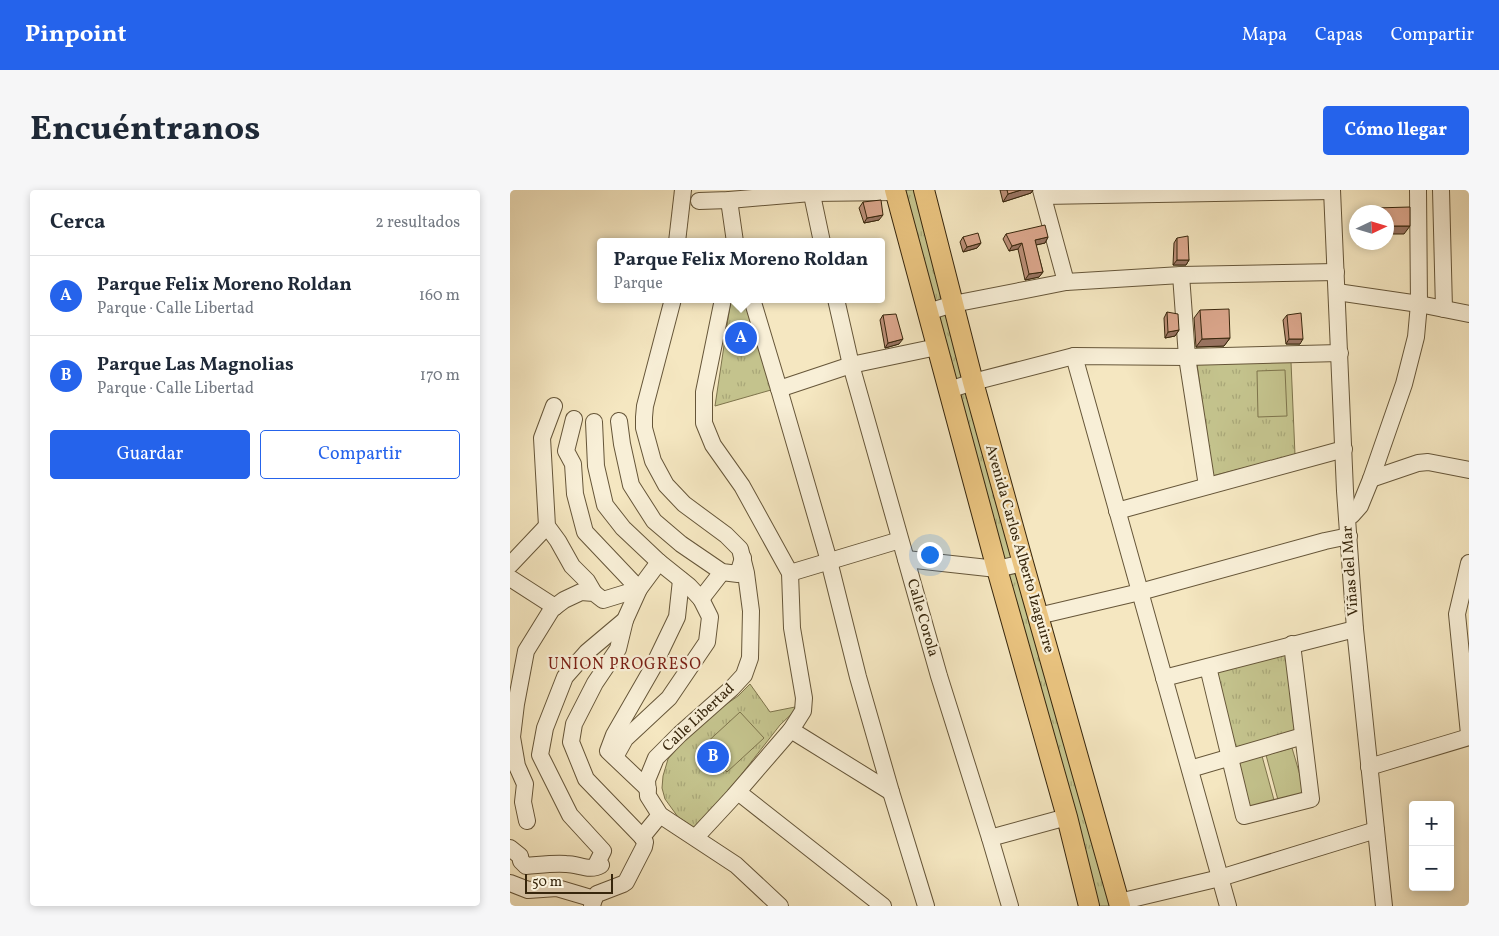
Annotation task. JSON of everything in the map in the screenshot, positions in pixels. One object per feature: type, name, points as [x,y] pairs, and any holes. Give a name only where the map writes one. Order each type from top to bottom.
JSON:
[{"type":"main road","name":"Avenida Carlos Alberto Izaguirre","points":[[924,190],[1022,563],[1120,904]]},
{"type":"main road","name":"Avenida Carlos Alberto Izaguirre","points":[[895,191],[997,569],[1067,817],[1089,906]]},
{"type":"street","points":[[677,238],[683,190]]},
{"type":"street","points":[[1066,282],[1042,193],[1332,190],[1347,517]]},
{"type":"street","name":"Viñas del Mar","points":[[1384,906],[1355,629],[1347,517],[1352,515],[1360,506],[1371,478],[1404,384],[1416,336],[1419,304],[1418,190]]},
{"type":"street","points":[[1442,190],[1444,309]]},
{"type":"street","points":[[699,201],[811,192],[895,191]]},
{"type":"street","points":[[811,192],[821,238]]},
{"type":"street","points":[[729,200],[734,238]]},
{"type":"street","points":[[928,312],[953,304],[1066,282],[1181,275],[1336,272]]},
{"type":"street","points":[[1181,275],[1187,357],[1207,486]]},
{"type":"street","points":[[1337,292],[1419,304],[1469,314]]},
{"type":"street","name":"Calle Libertad","points":[[648,789],[646,780],[656,758],[732,688],[744,675],[750,658],[751,612],[746,574],[740,549],[726,535],[684,504],[666,485],[654,461],[644,428],[645,406],[672,303]]},
{"type":"street","points":[[696,837],[738,792],[791,730],[803,711],[804,698],[792,628],[790,573],[742,486],[714,445],[704,423],[704,392],[722,303]]},
{"type":"street","points":[[753,303],[828,561],[858,677],[926,906]]},
{"type":"street","name":"Calle Corola","points":[[837,303],[851,365],[939,676],[1010,906]]},
{"type":"street","points":[[779,389],[851,365],[937,347]]},
{"type":"street","points":[[949,390],[1074,356],[1187,357],[1340,353]]},
{"type":"street","points":[[1074,356],[1228,906]]},
{"type":"street","points":[[554,406],[542,438],[547,526],[572,566],[587,581],[594,593],[603,600],[639,590]]},
{"type":"street","points":[[574,419],[566,451],[572,464],[575,494],[585,532],[639,590]]},
{"type":"street","points":[[619,421],[631,485],[654,521],[681,544],[722,572],[738,574],[743,558]]},
{"type":"street","points":[[594,422],[596,466],[605,505],[624,528],[701,599],[710,617],[707,642],[668,698],[625,739],[615,757]]},
{"type":"street","points":[[1117,511],[1344,449]]},
{"type":"street","points":[[1371,478],[1418,463],[1428,462],[1469,470]]},
{"type":"street","points":[[510,564],[547,526]]},
{"type":"street","points":[[1038,616],[1140,592],[1349,536]]},
{"type":"street","points":[[790,573],[900,540]]},
{"type":"street","points":[[906,558],[997,569],[1022,563]]},
{"type":"street","points":[[510,883],[528,890],[557,888],[593,902],[597,894],[626,882],[644,847],[645,842],[642,837],[586,779],[571,742],[574,724],[595,683],[618,649],[625,620],[639,590],[659,562]]},
{"type":"street","points":[[1369,766],[1469,736],[1457,614],[1469,562]]},
{"type":"street","points":[[701,599],[722,572]]},
{"type":"street","points":[[510,578],[555,607]]},
{"type":"street","points":[[681,580],[677,617],[652,669],[614,736],[608,751],[648,789],[648,796],[660,815],[736,865],[779,905]]},
{"type":"street","points":[[527,821],[523,802],[525,784],[517,766],[511,737],[526,652],[552,609],[580,592],[594,593]]},
{"type":"street","points":[[510,848],[520,856],[521,861],[526,866],[569,864],[594,869],[601,865],[597,863],[602,851],[570,815],[540,755],[545,728],[565,677],[587,652],[625,620]]},
{"type":"street","points":[[1164,678],[1355,629]]},
{"type":"street","points":[[1208,667],[1244,816],[1311,799],[1292,644]]},
{"type":"street","points":[[791,730],[891,792]]},
{"type":"street","points":[[1190,769],[1303,736]]},
{"type":"street","points":[[738,792],[883,906]]},
{"type":"street","points":[[642,837],[660,815]]},
{"type":"street","points":[[990,838],[1067,817]]},
{"type":"street","points":[[1120,904],[1220,878],[1376,830]]},
{"type":"green space","points":[[904,190],[916,190],[1112,906],[1095,906]]},
{"type":"green space","points":[[730,303],[748,303],[771,390],[715,406]]},
{"type":"green space","points":[[1291,362],[1295,455],[1212,476],[1197,364]]},
{"type":"green space","points":[[1285,370],[1287,416],[1258,417],[1257,371]]},
{"type":"green space","points":[[1291,652],[1301,733],[1232,754],[1212,672]]},
{"type":"green space","points":[[750,684],[770,712],[800,706],[780,725],[698,830],[678,817],[665,799],[662,788],[668,759],[683,742]]},
{"type":"green space","points":[[740,712],[764,738],[727,772],[703,746]]},
{"type":"green space","points":[[1292,748],[1305,792],[1278,800],[1266,755]]},
{"type":"green space","points":[[1262,756],[1274,800],[1248,808],[1235,763]]},
{"type":"building","points":[[1007,190],[1021,190],[1008,194]]},
{"type":"building","points":[[881,200],[883,215],[867,218],[863,202]]},
{"type":"building","points":[[1394,207],[1410,207],[1410,226],[1394,226]]},
{"type":"building","points":[[1045,225],[1048,237],[1035,240],[1043,272],[1029,274],[1022,243],[1012,246],[1006,234]]},
{"type":"building","points":[[978,233],[981,243],[967,247],[963,237]]},
{"type":"building","points":[[1188,236],[1189,260],[1177,260],[1177,238]]},
{"type":"building","points":[[1229,309],[1230,338],[1202,339],[1200,310]]},
{"type":"building","points":[[1167,312],[1178,314],[1179,330],[1168,332]]},
{"type":"building","points":[[1301,313],[1303,339],[1289,339],[1287,315]]},
{"type":"building","points":[[896,314],[903,339],[888,343],[883,315]]},
{"type":"place","name":"Parque Felix Moreno Roldan","points":[[741,338]]},
{"type":"place","name":"Parque Las Magnolias","points":[[713,757]]},
{"type":"district","name":"UNION PROGRESO","points":[[625,665]]}]
